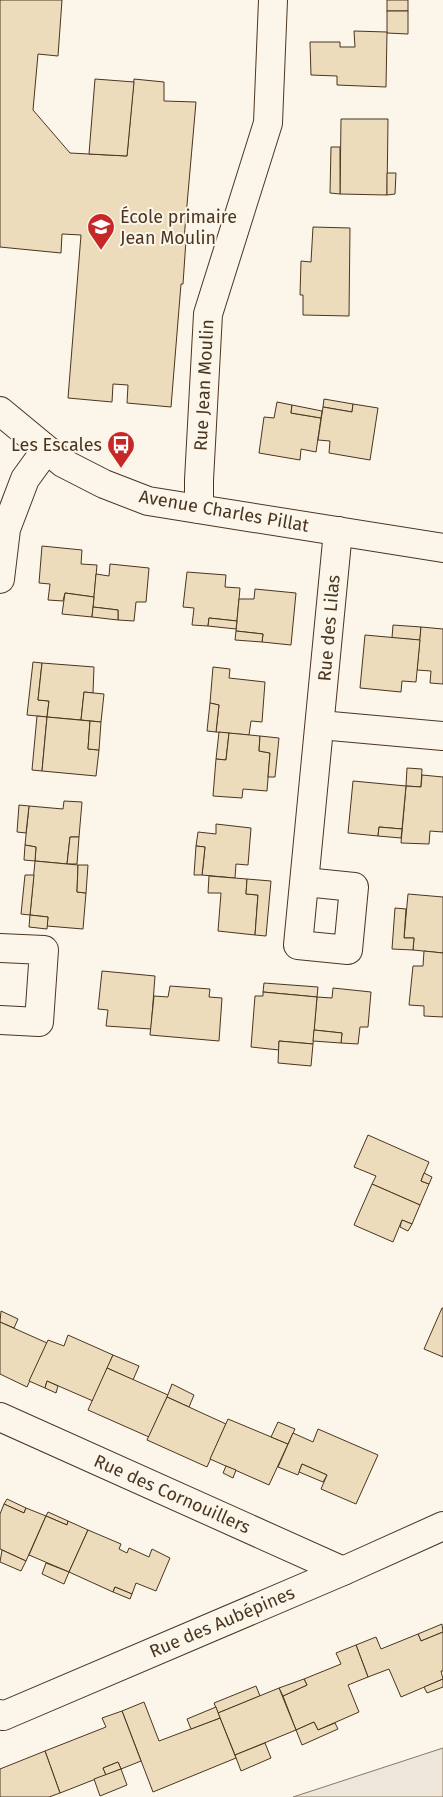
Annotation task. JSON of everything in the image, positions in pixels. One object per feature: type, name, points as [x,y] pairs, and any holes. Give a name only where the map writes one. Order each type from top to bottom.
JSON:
[{"type":"street","name":"Rue Jean Moulin","points":[[199,509],[208,314],[268,123],[273,0]]},
{"type":"street","name":"Avenue Charles Pillat","points":[[0,411],[63,463],[104,484],[148,501],[443,548]]},
{"type":"street","points":[[0,579],[6,529],[25,479],[46,450]]},
{"type":"street","name":"Rue des Lilas","points":[[305,882],[338,531]]},
{"type":"street","points":[[320,725],[443,736]]},
{"type":"street","points":[[0,948],[44,950],[38,1022],[0,1020]]},
{"type":"street","name":"Rue des Cornouillers","points":[[0,1417],[343,1571]]},
{"type":"street","name":"Rue des Aubépines","points":[[0,1714],[3,1716],[343,1571],[443,1526]]},
{"type":"shaded area","points":[[443,1748],[443,1797],[293,1797]]},
{"type":"building","points":[[0,0],[62,0],[58,56],[38,54],[33,110],[70,153],[127,156],[134,79],[164,82],[164,101],[196,102],[184,239],[186,240],[183,284],[181,284],[171,407],[127,403],[128,385],[113,384],[112,402],[68,398],[81,235],[62,234],[61,253],[0,247]]},
{"type":"building","points":[[387,0],[408,0],[408,11],[387,11]]},
{"type":"building","points":[[387,11],[408,11],[408,34],[387,33]]},
{"type":"building","points":[[354,31],[387,32],[386,87],[337,85],[337,76],[311,75],[310,42],[340,42],[340,47],[355,47]]},
{"type":"building","points":[[95,79],[134,82],[127,156],[89,154]]},
{"type":"building","points":[[341,119],[388,119],[387,195],[340,194]]},
{"type":"building","points":[[331,147],[340,147],[340,194],[330,193]]},
{"type":"building","points":[[387,173],[396,173],[395,194],[387,195]]},
{"type":"building","points":[[313,227],[350,228],[349,316],[303,315],[303,295],[300,295],[301,261],[311,262]]},
{"type":"building","points":[[324,399],[353,404],[352,412],[323,407]]},
{"type":"building","points":[[277,402],[292,405],[291,413],[321,418],[316,452],[301,449],[300,460],[259,453],[264,417],[274,418]]},
{"type":"building","points":[[353,404],[378,408],[370,460],[329,453],[330,441],[318,440],[323,407],[352,412]]},
{"type":"building","points":[[292,405],[322,411],[321,418],[291,413]]},
{"type":"building","points":[[42,546],[82,550],[81,564],[97,565],[94,597],[65,593],[63,601],[48,600],[50,584],[39,583]]},
{"type":"building","points":[[110,564],[149,568],[146,602],[136,602],[134,621],[118,620],[118,610],[93,607],[96,574],[109,576]]},
{"type":"building","points":[[187,572],[226,575],[225,587],[240,588],[237,621],[209,618],[208,626],[192,625],[194,608],[183,607]]},
{"type":"building","points":[[255,589],[296,593],[291,645],[262,642],[263,634],[236,631],[239,599],[254,599]]},
{"type":"building","points":[[65,593],[94,597],[92,617],[62,614]]},
{"type":"building","points":[[93,607],[118,610],[118,620],[92,617]]},
{"type":"building","points":[[209,618],[237,621],[236,629],[208,626]]},
{"type":"building","points":[[393,625],[421,627],[420,640],[392,638]]},
{"type":"building","points":[[421,627],[443,629],[443,684],[430,683],[431,671],[417,670]]},
{"type":"building","points":[[236,631],[263,634],[262,642],[235,640]]},
{"type":"building","points":[[365,635],[420,640],[416,682],[402,681],[401,692],[360,688]]},
{"type":"building","points":[[33,662],[42,663],[38,700],[49,701],[47,717],[27,715]]},
{"type":"building","points":[[42,663],[94,667],[93,693],[84,692],[81,720],[47,717],[49,701],[38,700]]},
{"type":"building","points":[[213,667],[230,669],[229,678],[265,682],[262,722],[251,721],[249,735],[216,732],[219,705],[210,703]]},
{"type":"building","points":[[84,692],[104,694],[101,722],[81,720]]},
{"type":"building","points":[[210,703],[219,705],[216,732],[207,731]]},
{"type":"building","points":[[37,716],[47,717],[42,771],[32,770]]},
{"type":"building","points":[[47,717],[90,721],[88,749],[99,750],[96,776],[42,771]]},
{"type":"building","points":[[90,721],[101,722],[99,750],[88,749]]},
{"type":"building","points":[[219,732],[229,733],[226,760],[216,759]]},
{"type":"building","points":[[229,733],[260,736],[259,751],[270,753],[267,791],[243,789],[242,798],[213,796],[216,759],[226,760]]},
{"type":"building","points":[[260,736],[279,738],[275,777],[268,777],[270,753],[259,751]]},
{"type":"building","points":[[407,768],[422,769],[421,787],[406,786]]},
{"type":"building","points":[[422,775],[443,777],[443,832],[430,831],[429,844],[401,843],[406,786],[421,787]]},
{"type":"building","points":[[353,781],[406,786],[402,829],[379,827],[378,836],[348,833]]},
{"type":"building","points":[[64,801],[82,802],[79,837],[70,837],[67,864],[35,861],[36,847],[25,845],[29,806],[63,809]]},
{"type":"building","points":[[19,805],[29,806],[26,833],[17,832]]},
{"type":"building","points":[[216,824],[251,828],[248,865],[236,864],[235,878],[202,875],[205,847],[196,846],[198,832],[216,834]]},
{"type":"building","points":[[379,827],[402,829],[401,838],[378,836]]},
{"type":"building","points":[[70,837],[79,837],[77,864],[67,864]]},
{"type":"building","points":[[25,845],[36,847],[35,861],[24,860]]},
{"type":"building","points":[[196,846],[205,847],[202,875],[194,875]]},
{"type":"building","points":[[35,861],[78,865],[77,892],[86,893],[83,929],[47,926],[48,917],[30,915]]},
{"type":"building","points":[[78,865],[88,865],[86,893],[77,892]]},
{"type":"building","points":[[25,875],[34,875],[30,915],[21,914]]},
{"type":"building","points":[[209,876],[247,879],[246,894],[258,895],[255,935],[218,931],[221,893],[208,893]]},
{"type":"building","points":[[247,879],[271,881],[266,936],[255,935],[258,895],[246,894]]},
{"type":"building","points":[[408,894],[443,897],[443,953],[413,950],[414,938],[404,938]]},
{"type":"building","points":[[395,908],[406,909],[404,938],[414,938],[413,950],[392,949]]},
{"type":"building","points":[[30,915],[48,917],[47,929],[29,927]]},
{"type":"building","points":[[424,951],[443,953],[443,1017],[424,1016],[424,1006],[409,1005],[413,966],[423,966]]},
{"type":"building","points":[[102,971],[155,976],[151,1029],[106,1026],[108,1010],[98,1009]]},
{"type":"building","points":[[264,983],[318,987],[317,997],[263,992]]},
{"type":"building","points":[[170,986],[210,989],[209,997],[222,998],[219,1041],[150,1035],[154,996],[168,997]]},
{"type":"building","points":[[333,988],[371,992],[368,1027],[360,1027],[358,1044],[341,1043],[342,1033],[314,1030],[317,997],[332,998]]},
{"type":"building","points":[[263,992],[317,997],[313,1044],[279,1041],[279,1050],[251,1047],[255,996],[263,996]]},
{"type":"building","points":[[314,1030],[342,1033],[341,1043],[313,1041]]},
{"type":"building","points":[[279,1041],[313,1044],[311,1066],[278,1063]]},
{"type":"building","points":[[368,1135],[429,1162],[421,1181],[429,1184],[420,1205],[372,1184],[376,1176],[354,1167]]},
{"type":"building","points":[[424,1173],[432,1177],[429,1184],[421,1181]]},
{"type":"building","points":[[372,1184],[420,1205],[412,1224],[402,1220],[393,1242],[354,1225]]},
{"type":"building","points":[[402,1220],[412,1224],[408,1231],[400,1227]]},
{"type":"building","points":[[443,1308],[443,1357],[424,1349]]},
{"type":"building","points":[[1,1311],[18,1319],[14,1328],[0,1322]]},
{"type":"building","points":[[0,1322],[47,1343],[27,1387],[0,1374]]},
{"type":"building","points":[[68,1335],[113,1355],[93,1401],[47,1381],[45,1388],[29,1381],[48,1340],[64,1346]]},
{"type":"building","points":[[113,1355],[139,1366],[133,1380],[107,1368]]},
{"type":"building","points":[[107,1368],[168,1395],[149,1437],[88,1410]]},
{"type":"building","points":[[47,1381],[58,1386],[56,1393],[45,1388]]},
{"type":"building","points":[[172,1384],[194,1395],[189,1407],[167,1397]]},
{"type":"building","points":[[167,1397],[226,1424],[207,1467],[147,1440]]},
{"type":"building","points":[[228,1419],[288,1444],[269,1485],[210,1459]]},
{"type":"building","points":[[278,1422],[295,1429],[288,1444],[271,1437]]},
{"type":"building","points":[[318,1429],[378,1455],[356,1504],[321,1489],[327,1475],[302,1464],[298,1475],[278,1467],[293,1433],[313,1442]]},
{"type":"building","points":[[302,1464],[327,1475],[323,1482],[299,1472]]},
{"type":"building","points":[[226,1466],[236,1470],[233,1478],[223,1473]]},
{"type":"building","points":[[7,1499],[26,1508],[24,1513],[4,1504]]},
{"type":"building","points":[[4,1504],[24,1513],[26,1508],[46,1516],[26,1561],[0,1549],[0,1514]]},
{"type":"building","points":[[48,1512],[68,1521],[67,1525],[46,1516]]},
{"type":"building","points":[[46,1516],[67,1525],[68,1521],[88,1530],[69,1572],[29,1555]]},
{"type":"building","points":[[88,1530],[121,1544],[119,1549],[127,1553],[129,1548],[149,1557],[152,1549],[170,1558],[156,1591],[136,1583],[132,1594],[115,1587],[113,1592],[69,1572]]},
{"type":"building","points":[[2,1550],[26,1561],[21,1571],[0,1562]]},
{"type":"building","points":[[46,1563],[69,1572],[64,1584],[42,1574]]},
{"type":"building","points":[[115,1587],[132,1594],[130,1599],[113,1592]]},
{"type":"building","points":[[442,1624],[443,1632],[421,1641],[418,1634]]},
{"type":"building","points":[[443,1632],[443,1671],[441,1671],[443,1679],[401,1697],[389,1669],[368,1677],[356,1645],[376,1637],[381,1649],[418,1634],[421,1641]]},
{"type":"building","points":[[356,1645],[368,1677],[348,1685],[359,1712],[318,1730],[314,1722],[296,1730],[283,1696],[307,1685],[304,1679],[341,1664],[336,1653]]},
{"type":"building","points":[[304,1679],[307,1685],[283,1696],[279,1688]]},
{"type":"building","points":[[443,1679],[443,1687],[427,1693],[424,1687]]},
{"type":"building","points":[[256,1686],[260,1696],[218,1713],[214,1703]]},
{"type":"building","points":[[279,1688],[296,1730],[235,1755],[218,1713]]},
{"type":"building","points":[[144,1702],[159,1741],[220,1718],[236,1758],[153,1792],[122,1711]]},
{"type":"building","points":[[216,1707],[220,1718],[191,1729],[187,1719]]},
{"type":"building","points":[[122,1711],[141,1761],[121,1769],[118,1762],[103,1768],[106,1775],[60,1793],[45,1751],[106,1727],[102,1718]]},
{"type":"building","points":[[314,1722],[318,1730],[335,1723],[338,1729],[302,1745],[296,1730]]},
{"type":"building","points":[[265,1743],[271,1758],[241,1771],[235,1755]]},
{"type":"building","points":[[45,1751],[60,1793],[49,1797],[0,1797],[0,1769]]},
{"type":"building","points":[[118,1762],[121,1769],[106,1775],[103,1768]]},
{"type":"building","points":[[121,1769],[127,1785],[100,1796],[94,1779]]},
{"type":"place","name":"École primaire Jean Moulin","points":[[101,251]]},
{"type":"place","name":"Les Escales","points":[[121,469]]}]
